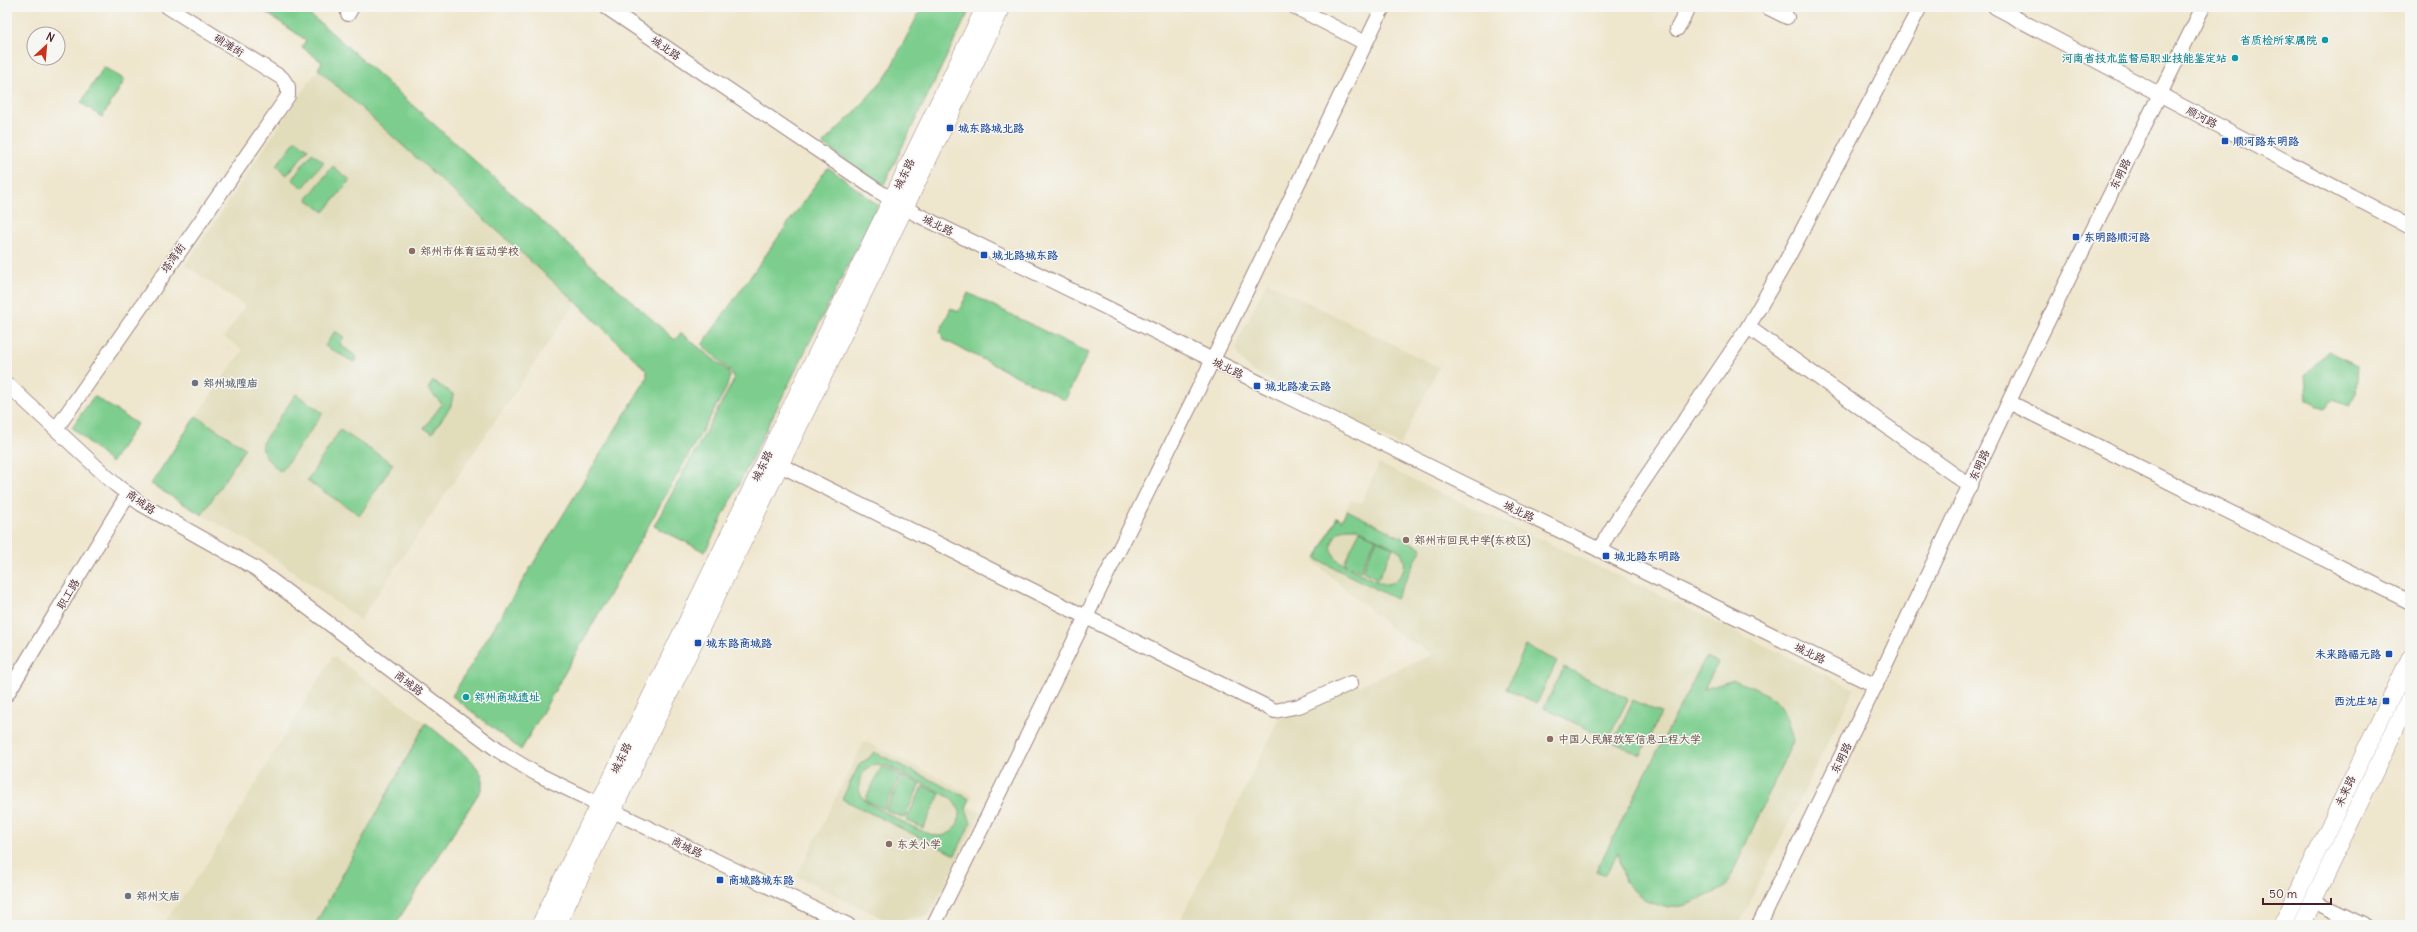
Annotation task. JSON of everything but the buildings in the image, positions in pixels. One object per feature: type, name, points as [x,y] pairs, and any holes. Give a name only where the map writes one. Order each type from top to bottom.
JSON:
[{"type":"main road","name":"城东路","points":[[540,925],[605,807],[780,465],[985,7]]},
{"type":"main road","name":"城东路","points":[[557,925],[605,807],[898,203],[1002,7]]},
{"type":"main road","name":"未来路","points":[[2282,925],[2410,658]]},
{"type":"main road","name":"未来路","points":[[2302,925],[2410,698]]},
{"type":"street","name":"硝滩街","points":[[168,7],[282,78],[288,87]]},
{"type":"street","name":"城北路","points":[[606,7],[898,203],[1213,360],[1876,686]]},
{"type":"street","points":[[1295,7],[1365,43]]},
{"type":"street","points":[[934,925],[1213,360],[1383,7]]},
{"type":"street","points":[[1677,29],[1689,7]]},
{"type":"street","points":[[1767,7],[1786,18]]},
{"type":"street","points":[[1599,550],[1615,523],[1748,327],[1785,263],[1920,7]]},
{"type":"street","name":"顺河路","points":[[1995,7],[2410,227]]},
{"type":"street","name":"东明路","points":[[1759,925],[1876,686],[2009,402],[2203,7]]},
{"type":"street","name":"塔湾街","points":[[56,429],[288,96],[288,87]]},
{"type":"street","points":[[1748,327],[1970,486]]},
{"type":"street","name":"商城路","points":[[7,384],[128,494],[158,515],[255,568],[499,751],[535,773],[848,925]]},
{"type":"street","points":[[2009,402],[2410,602]]},
{"type":"street","points":[[780,465],[1275,711],[1299,706],[1351,683]]},
{"type":"street","name":"职工路","points":[[7,694],[128,494]]},
{"type":"street","points":[[2313,901],[2364,925]]},
{"type":"shaded area","points":[[318,69],[576,302],[360,620],[261,548],[202,515],[245,448],[196,416],[243,350],[224,337],[245,306],[185,265]]},
{"type":"shaded area","points":[[1267,282],[1439,367],[1400,445],[1252,371],[1238,357],[1236,348],[1238,340]]},
{"type":"shaded area","name":"中国人民解放军信息工程大学","points":[[1379,464],[1677,603],[1854,689],[1739,925],[1178,925],[1279,719],[1434,654],[1399,635],[1314,562],[1337,516],[1342,518],[1351,500],[1361,503]]},
{"type":"shaded area","points":[[333,656],[426,723],[315,925],[162,925],[205,867]]},
{"type":"shaded area","name":"东关小学","points":[[864,741],[973,795],[968,806],[981,813],[929,916],[888,921],[797,876]]},
{"type":"green space","points":[[258,7],[299,7],[323,25],[675,340],[681,333],[728,371],[730,376],[726,389],[521,750],[452,696],[647,378],[647,371],[576,302],[318,69],[322,62],[302,47],[306,40]]},
{"type":"green space","points":[[922,7],[971,7],[883,186],[822,144],[855,112],[887,75]]},
{"type":"green space","points":[[104,67],[125,80],[102,117],[81,103]]},
{"type":"green space","points":[[296,140],[308,149],[287,175],[276,166]]},
{"type":"green space","points":[[312,153],[324,162],[303,188],[292,179]]},
{"type":"green space","points":[[333,166],[350,180],[324,212],[307,199]]},
{"type":"green space","points":[[828,167],[878,205],[705,552],[654,526],[734,380],[731,372],[702,345]]},
{"type":"green space","points":[[968,293],[1088,353],[1065,400],[944,340],[940,331],[951,308],[958,312]]},
{"type":"green space","points":[[335,331],[344,337],[339,344],[357,357],[354,362],[325,346]]},
{"type":"green space","points":[[2328,351],[2358,365],[2356,393],[2350,406],[2333,400],[2326,409],[2307,399],[2305,375]]},
{"type":"green space","points":[[433,381],[453,394],[451,406],[432,433],[424,428],[442,404],[428,389]]},
{"type":"green space","points":[[296,394],[323,413],[281,472],[266,456],[262,443]]},
{"type":"green space","points":[[94,396],[137,424],[111,463],[72,427]]},
{"type":"green space","points":[[196,416],[245,448],[202,515],[151,484]]},
{"type":"green space","points":[[340,430],[393,464],[360,515],[307,481]]},
{"type":"green space","points":[[1347,510],[1422,548],[1396,599],[1316,559],[1337,517],[1342,520]],"holes":[[[1347,528],[1356,528],[1400,551],[1404,566],[1402,574],[1398,578],[1387,584],[1380,583],[1359,573],[1337,559],[1332,550],[1335,537],[1342,530]]]},
{"type":"green space","points":[[1360,531],[1376,539],[1360,571],[1344,563]]},
{"type":"green space","points":[[1377,540],[1393,548],[1378,579],[1362,571]]},
{"type":"green space","points":[[1526,646],[1557,661],[1537,703],[1506,689]]},
{"type":"green space","points":[[1705,658],[1718,663],[1704,689],[1734,680],[1769,696],[1778,703],[1783,711],[1793,741],[1726,887],[1687,905],[1668,908],[1644,900],[1625,882],[1618,852],[1606,875],[1596,871]]},
{"type":"green space","points":[[1564,667],[1628,699],[1608,739],[1544,708]]},
{"type":"green space","points":[[1633,700],[1661,713],[1641,755],[1613,742]]},
{"type":"green space","points":[[426,723],[472,761],[482,775],[482,788],[395,925],[315,925]]},
{"type":"green space","points":[[874,752],[970,799],[966,808],[971,823],[955,855],[842,799],[859,765]],"holes":[[[875,764],[885,765],[951,798],[960,811],[960,816],[953,830],[944,835],[933,835],[907,824],[866,802],[862,797],[859,786],[862,776],[869,767]]]},
{"type":"green space","points":[[882,766],[901,775],[884,809],[865,800]]},
{"type":"green space","points":[[903,776],[920,784],[904,818],[886,810]]},
{"type":"green space","points":[[923,786],[940,794],[923,828],[906,820]]},
{"type":"place","name":"省质检所家属院","points":[[2325,40]]},
{"type":"place","name":"河南省技术监督局职业技能鉴定站","points":[[2235,58]]},
{"type":"place","name":"城东路城北路","points":[[950,128]]},
{"type":"place","name":"顺河路东明路","points":[[2225,141]]},
{"type":"place","name":"东明路顺河路","points":[[2076,237]]},
{"type":"place","name":"郑州市体育运动学校","points":[[412,251]]},
{"type":"place","name":"城北路城东路","points":[[984,255]]},
{"type":"place","name":"郑州城隍庙","points":[[195,383]]},
{"type":"place","name":"城北路凌云路","points":[[1257,386]]},
{"type":"place","name":"郑州市回民中学(东校区)","points":[[1406,540]]},
{"type":"place","name":"城北路东明路","points":[[1606,556]]},
{"type":"place","name":"城东路商城路","points":[[698,643]]},
{"type":"place","name":"未来路福元路","points":[[2389,654]]},
{"type":"place","name":"郑州商城遗址","points":[[466,697]]},
{"type":"place","name":"西沈庄站","points":[[2386,701]]},
{"type":"place","name":"中国人民解放军信息工程大学","points":[[1550,739]]},
{"type":"place","name":"东关小学","points":[[889,844]]},
{"type":"place","name":"商城路城东路","points":[[720,880]]},
{"type":"place","name":"郑州文庙","points":[[128,896]]}]
